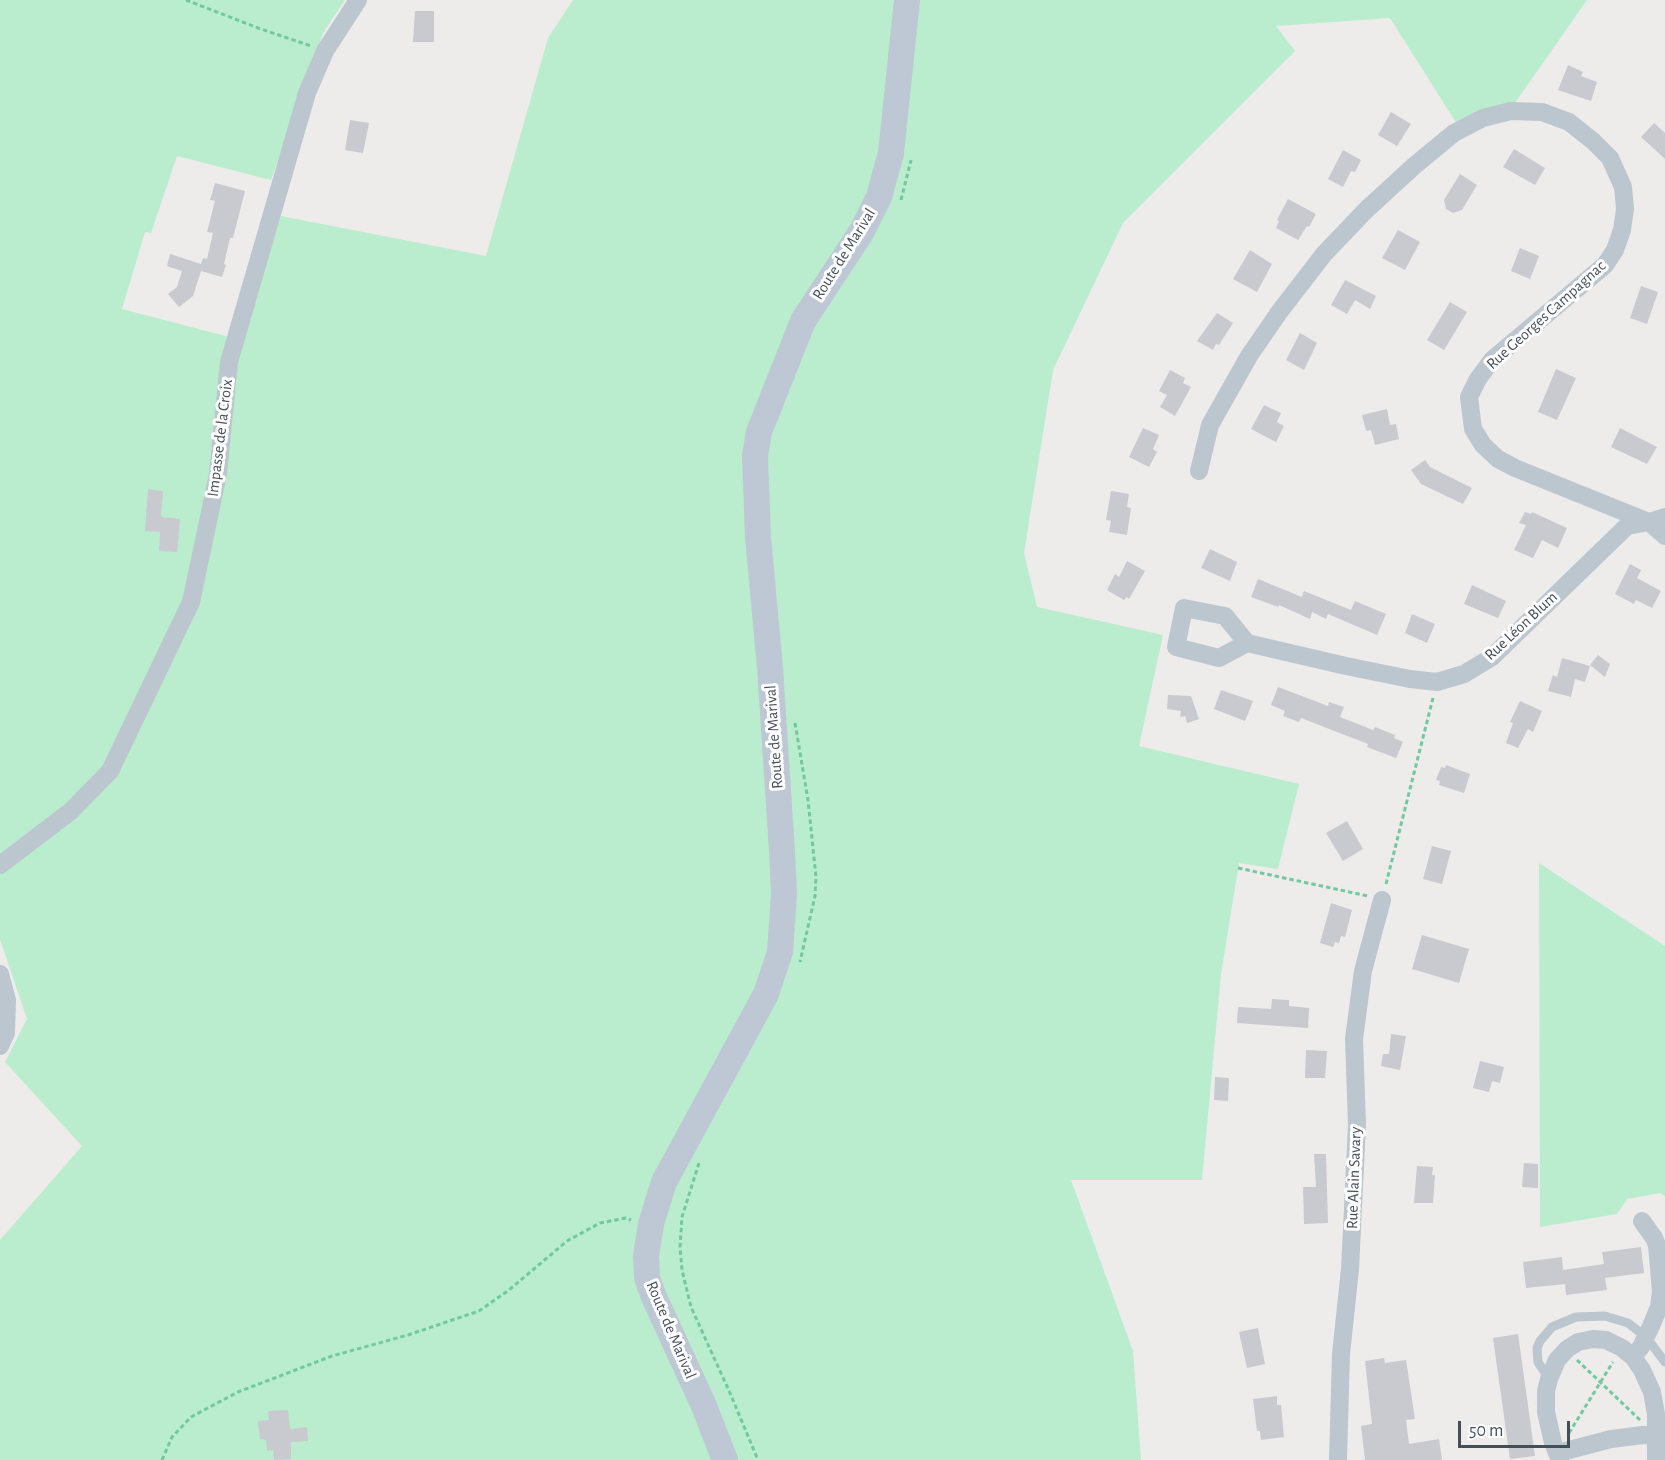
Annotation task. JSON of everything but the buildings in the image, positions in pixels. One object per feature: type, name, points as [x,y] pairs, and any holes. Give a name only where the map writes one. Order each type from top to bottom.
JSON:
[{"type":"main road","name":"Route de Marival","points":[[725,1460],[704,1406],[654,1297],[647,1278],[646,1256],[651,1224],[664,1182],[766,994],[780,952],[784,903],[783,850],[758,537],[755,456],[759,432],[803,321],[862,231],[879,198],[891,153],[907,0]]},
{"type":"street","name":"Impasse de la Croix","points":[[0,864],[71,811],[110,771],[191,602],[218,474],[229,362],[307,93],[325,51],[358,0]]},
{"type":"street","name":"Rue Georges Campagnac","points":[[1199,471],[1210,425],[1249,356],[1324,254],[1366,210],[1413,166],[1454,133],[1483,118],[1511,111],[1542,112],[1569,122],[1593,141],[1610,159],[1623,187],[1625,209],[1622,230],[1616,249],[1605,266],[1492,360],[1478,379],[1469,397],[1473,429],[1483,445],[1498,459],[1515,468],[1657,520]]},
{"type":"street","points":[[1657,520],[1665,536]]},
{"type":"street","name":"Rue Léon Blum","points":[[1247,643],[1410,679],[1437,682],[1464,674],[1492,657],[1627,525],[1657,520]]},
{"type":"street","name":"Rue Alain Savary","points":[[1338,1460],[1341,1354],[1350,1269],[1357,1125],[1354,1040],[1363,971],[1382,900]]},
{"type":"street","points":[[0,974],[7,1000],[6,1033],[0,1046]]},
{"type":"street","points":[[1627,1352],[1646,1337],[1659,1307],[1661,1280],[1654,1238],[1642,1221]]},
{"type":"street","points":[[1656,1460],[1660,1436],[1652,1392],[1627,1352],[1606,1340],[1593,1339],[1578,1342],[1567,1349],[1557,1360],[1546,1391],[1545,1412],[1559,1456],[1611,1439],[1660,1436]]},
{"type":"lane","points":[[1549,1379],[1538,1362],[1537,1348],[1545,1333],[1566,1321],[1585,1316],[1605,1316],[1628,1323],[1646,1337],[1665,1362]]},
{"type":"path","points":[[186,0],[325,51]]},
{"type":"path","points":[[1238,868],[1382,900],[1437,682]]},
{"type":"path","points":[[162,1460],[172,1437],[191,1417],[238,1392],[332,1356],[408,1335],[479,1311],[509,1290],[567,1241],[600,1224],[626,1218],[651,1224]]},
{"type":"path","points":[[1567,1349],[1660,1436]]},
{"type":"path","points":[[1559,1456],[1601,1382],[1627,1352]]},
{"type":"green space","points":[[0,0],[345,0],[323,33],[271,180],[177,156],[151,233],[145,232],[122,309],[241,340],[281,216],[486,256],[548,38],[573,0],[1587,0],[1515,103],[1457,124],[1390,18],[1276,26],[1295,51],[1123,223],[1053,370],[1024,553],[1037,607],[1163,635],[1139,746],[1299,784],[1278,869],[1239,863],[1221,974],[1202,1180],[1071,1180],[1133,1351],[1141,1460],[0,1460],[0,1240],[82,1146],[5,1062],[27,1019],[0,939]]},
{"type":"green space","points":[[1539,863],[1665,946],[1665,1196],[1660,1193],[1627,1199],[1617,1214],[1540,1227]]}]
